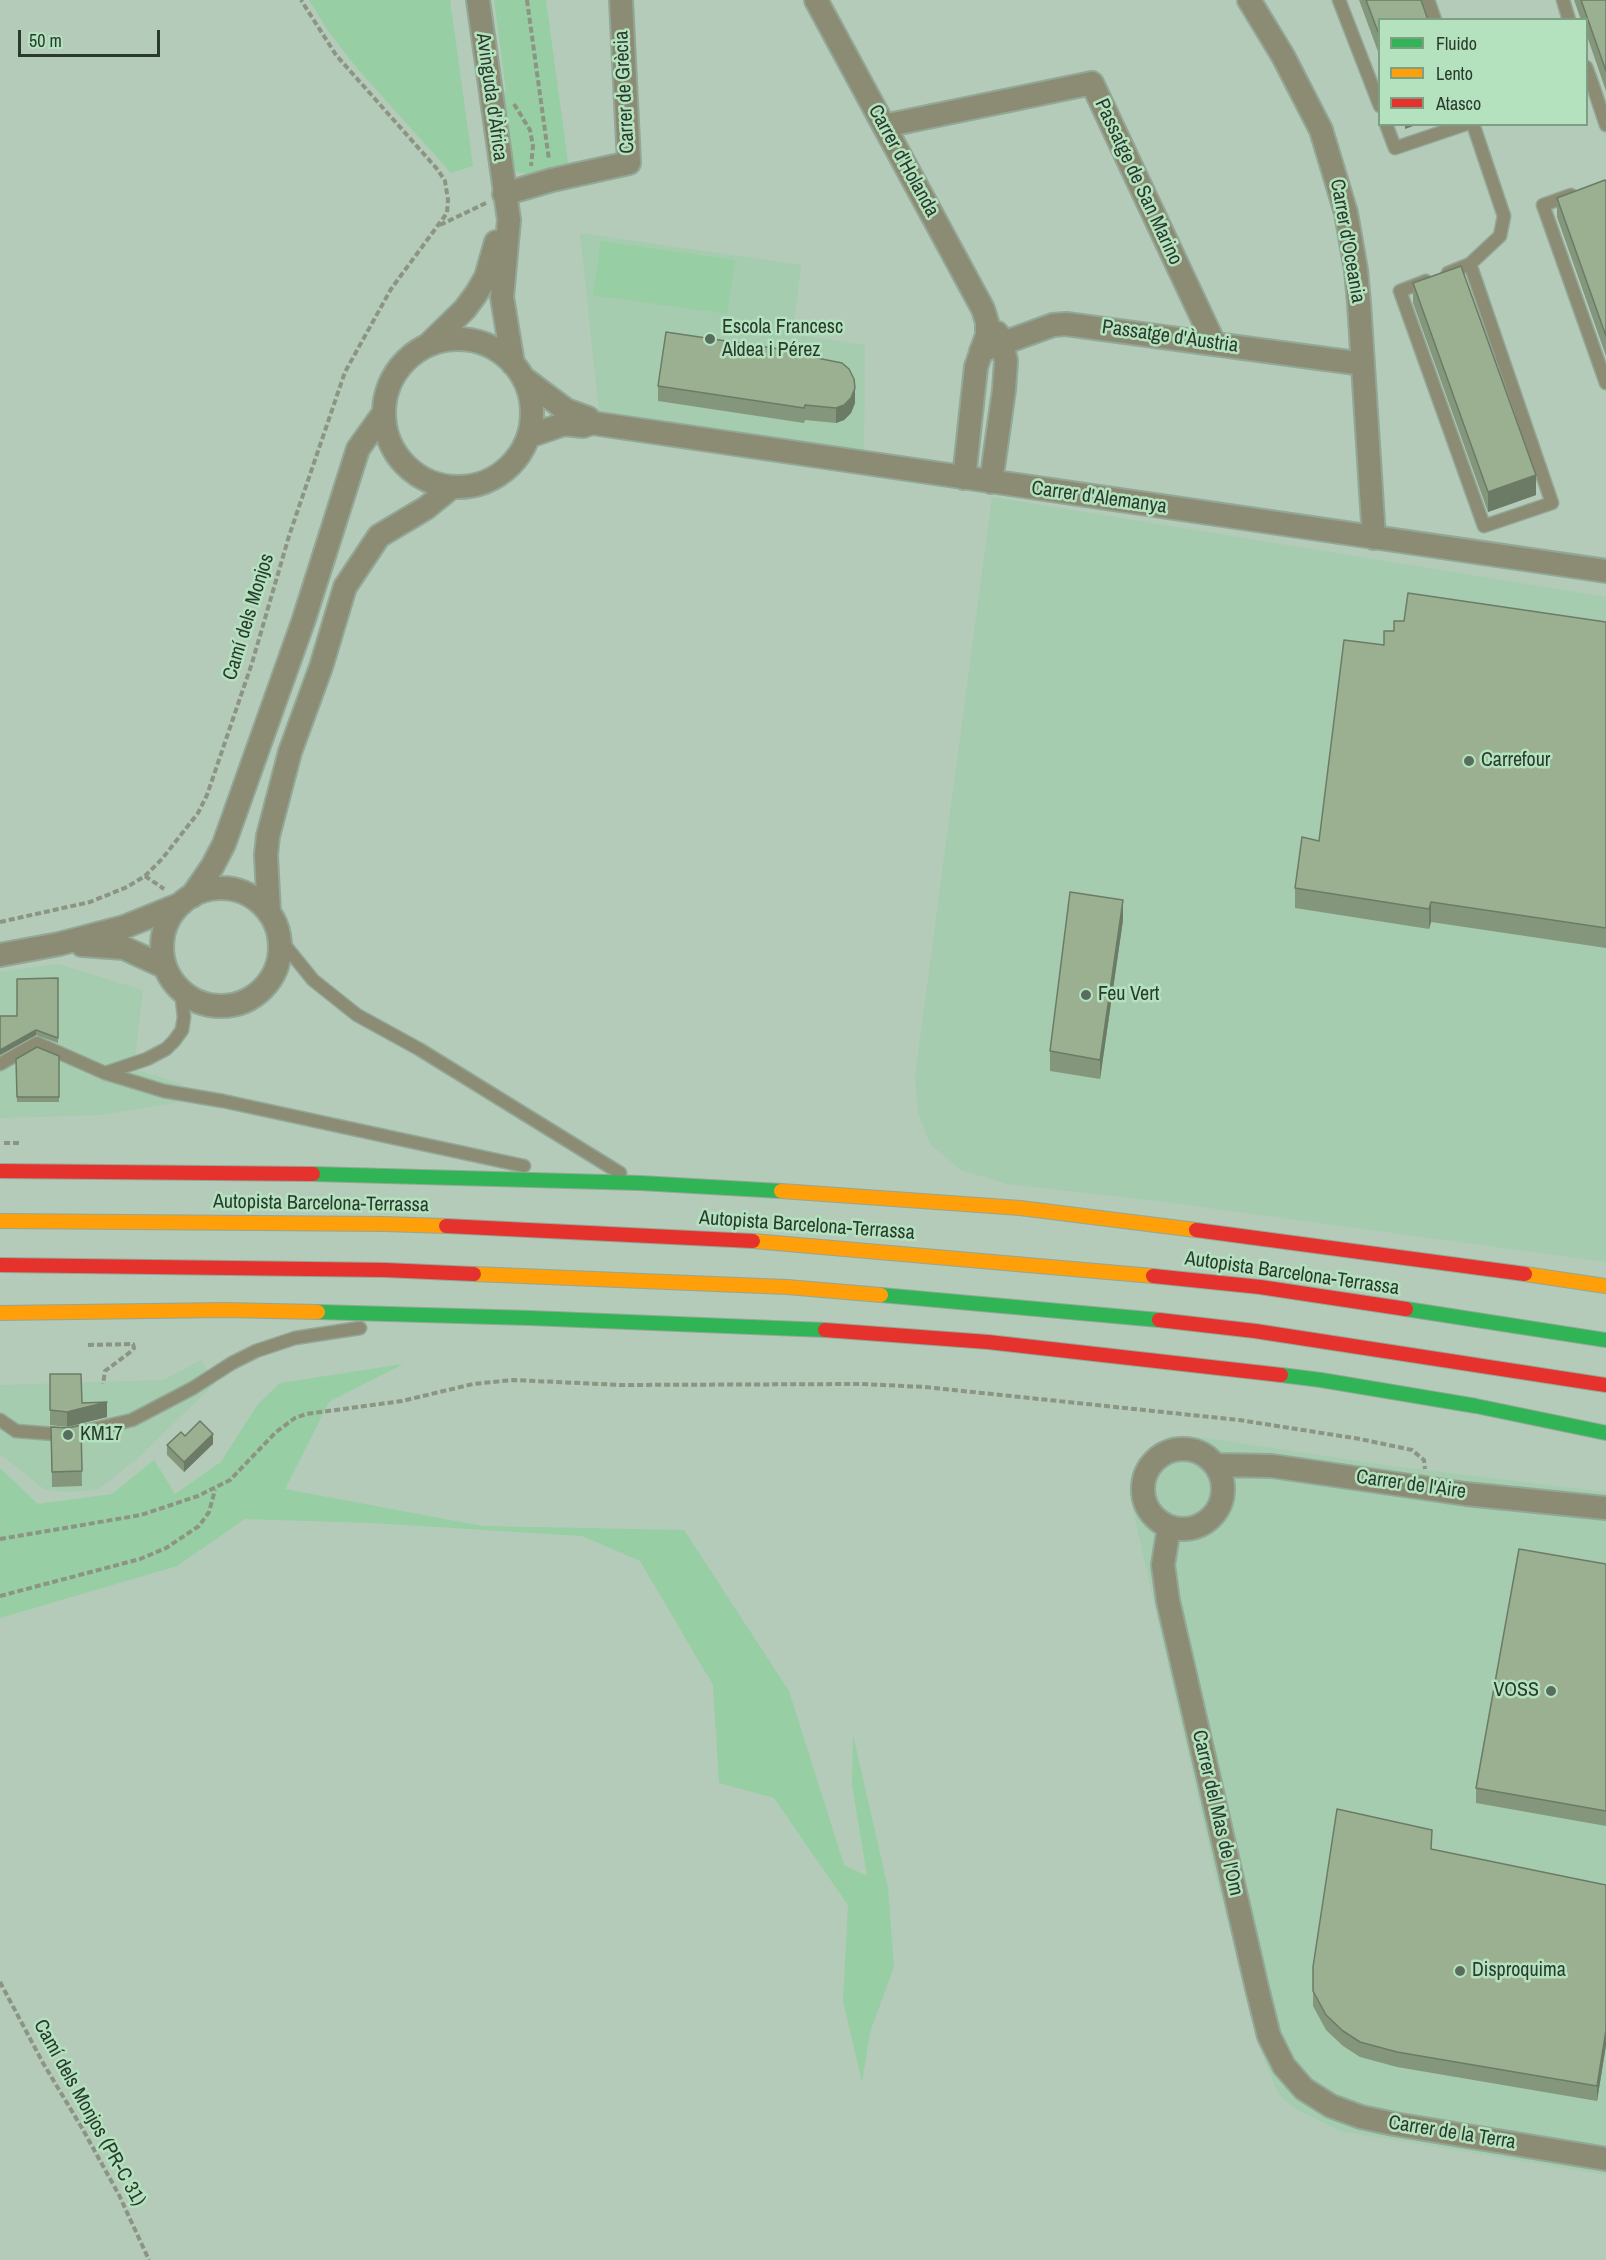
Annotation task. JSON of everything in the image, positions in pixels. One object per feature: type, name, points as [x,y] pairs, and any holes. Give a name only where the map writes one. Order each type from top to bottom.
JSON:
[{"type":"highway","points":[[0,1171],[342,1174],[568,1181],[835,1194],[1020,1208],[1401,1256],[1606,1286]]},
{"type":"highway","name":"Autopista Barcelona-Terrassa","points":[[0,1221],[384,1224],[592,1232],[816,1245],[1260,1287],[1606,1340]]},
{"type":"highway","points":[[0,1265],[385,1270],[787,1287],[1085,1312],[1255,1331],[1434,1356],[1606,1385]]},
{"type":"highway","points":[[0,1313],[225,1310],[530,1318],[823,1330],[988,1342],[1322,1380],[1476,1406],[1606,1434]]},
{"type":"street","name":"Avinguda d'Àfrica","points":[[478,0],[509,220],[502,297],[520,372]]},
{"type":"street","name":"Carrer de Grècia","points":[[504,194],[552,180],[629,163],[621,0]]},
{"type":"street","name":"Carrer d'Holanda","points":[[816,0],[977,299],[987,322],[1002,338],[1003,344]]},
{"type":"street","name":"Carrer d'Oceania","points":[[1249,0],[1303,92],[1321,130],[1346,213],[1356,270],[1374,538]]},
{"type":"street","name":"Passatge de San Marino","points":[[884,126],[1092,83],[1214,343]]},
{"type":"street","name":"Avinguda d'Àfrica","points":[[425,347],[465,309],[486,277],[493,258],[504,194]]},
{"type":"street","points":[[964,478],[976,367],[987,335],[987,322]]},
{"type":"street","name":"Passatge d'Àustria","points":[[981,351],[1053,325],[1066,324],[1363,364]]},
{"type":"street","points":[[445,340],[472,340],[497,350],[520,372],[533,414],[530,436],[520,455],[506,471],[488,482],[466,488],[452,487],[435,484],[419,477],[395,454],[386,434],[383,414],[385,395],[402,363],[414,353],[445,340]]},
{"type":"street","points":[[991,482],[1004,390],[1006,361],[1003,344]]},
{"type":"street","name":"Carrer d'Alemanya","points":[[520,372],[566,410],[588,418],[592,423]]},
{"type":"street","points":[[170,975],[162,948],[165,928],[174,911],[186,900],[212,867],[228,835],[303,622],[358,449],[383,414]]},
{"type":"street","name":"Carrer d'Alemanya","points":[[530,436],[564,424],[583,426],[592,423],[1606,571]]},
{"type":"street","points":[[269,913],[266,855],[268,836],[290,752],[321,667],[345,587],[380,536],[426,508],[452,487]]},
{"type":"street","points":[[0,955],[59,944],[124,927],[210,889],[229,889],[247,895],[263,906],[269,913],[279,938],[278,960],[270,980],[244,1001],[223,1006],[201,1003],[191,998],[170,975],[124,948],[59,944]]},
{"type":"street","points":[[1183,1448],[1203,1454],[1216,1465],[1222,1478],[1221,1503],[1214,1515],[1202,1524],[1188,1529],[1169,1527],[1155,1518],[1148,1510],[1143,1498],[1144,1476],[1148,1467],[1164,1453],[1183,1448]]},
{"type":"street","name":"Carrer de l'Aire","points":[[1216,1465],[1272,1466],[1427,1488],[1606,1508]]},
{"type":"street","name":"Carrer del Mas de l'Om","points":[[1169,1527],[1164,1565],[1168,1601],[1257,1988],[1269,2036],[1284,2066],[1304,2089]]},
{"type":"street","name":"Carrer de la Terra","points":[[1304,2089],[1331,2106],[1361,2117],[1606,2158]]},
{"type":"lane","points":[[1339,0],[1378,101]]},
{"type":"lane","points":[[1428,0],[1434,18]]},
{"type":"lane","points":[[1563,0],[1568,18]]},
{"type":"lane","points":[[1589,84],[1606,125]]},
{"type":"lane","points":[[1387,126],[1395,148],[1461,126]]},
{"type":"lane","points":[[1470,264],[1552,503],[1484,526],[1400,291],[1470,264],[1500,236],[1504,216],[1474,126]]},
{"type":"lane","points":[[1585,189],[1543,205],[1606,382]]},
{"type":"lane","points":[[279,938],[313,980],[357,1014],[419,1049],[613,1170],[640,1184]]},
{"type":"lane","points":[[105,1072],[147,1059],[166,1049],[182,1030],[184,1017],[182,999],[170,975]]},
{"type":"lane","points":[[0,1064],[37,1043],[105,1072],[164,1091],[223,1101],[514,1164],[568,1181]]},
{"type":"lane","points":[[420,1328],[447,1328],[530,1318]]},
{"type":"lane","points":[[0,1420],[16,1431],[68,1435],[132,1420],[193,1388],[232,1362],[256,1351],[295,1338],[374,1327]]},
{"type":"path","points":[[301,0],[336,55],[445,181],[448,200],[447,213],[439,225]]},
{"type":"path","points":[[527,0],[552,180]]},
{"type":"path","points":[[439,225],[504,194]]},
{"type":"path","name":"Camí dels Monjos","points":[[0,922],[90,902],[127,887],[145,876],[162,859],[198,813],[207,795],[252,663],[289,536],[345,372],[391,289],[439,225]]},
{"type":"path","points":[[0,1143],[22,1143]]},
{"type":"path","points":[[88,1345],[134,1344],[134,1348],[129,1353],[105,1371],[103,1384]]},
{"type":"path","points":[[0,1539],[149,1513],[215,1489],[230,1480],[285,1425],[306,1414],[402,1401],[473,1384],[513,1380],[592,1384],[925,1386],[1239,1420],[1360,1439],[1412,1450],[1424,1460],[1427,1488]]},
{"type":"path","points":[[0,1596],[140,1559],[166,1548],[199,1526],[209,1512],[215,1489]]},
{"type":"path","name":"Camí dels Monjos (PR-C 31)","points":[[0,1982],[43,2063],[119,2195],[149,2260]]},
{"type":"shaded area","points":[[309,0],[450,0],[473,166],[451,173],[356,67],[329,32]]},
{"type":"shaded area","points":[[494,0],[546,0],[568,163],[536,176],[517,172],[506,158],[500,101],[506,90]]},
{"type":"shaded area","name":"Escola Francesc Aldea i Pérez","points":[[580,233],[801,265],[793,334],[865,345],[864,450],[599,411]]},
{"type":"shaded area","points":[[601,241],[735,260],[727,314],[593,295]]},
{"type":"shaded area","points":[[992,497],[1606,597],[1606,1262],[1158,1201],[1007,1184],[961,1170],[930,1144],[918,1113],[915,1076]]},
{"type":"shaded area","points":[[58,964],[143,990],[136,1049],[137,1070],[182,1084],[179,1102],[101,1115],[0,1118],[0,972]]},
{"type":"shaded area","points":[[201,1360],[215,1383],[137,1459],[97,1490],[65,1492],[44,1489],[0,1454],[0,1385],[164,1380]]},
{"type":"shaded area","points":[[403,1364],[329,1402],[285,1489],[482,1526],[684,1530],[789,1691],[844,1865],[867,1876],[852,1784],[853,1735],[888,1888],[894,1967],[870,2032],[862,2082],[843,2001],[848,1905],[774,1798],[719,1783],[713,1685],[640,1561],[582,1536],[371,1523],[245,1519],[177,1566],[0,1618],[0,1468],[38,1504],[112,1494],[154,1460],[175,1494],[221,1462],[258,1404],[280,1383]]},
{"type":"shaded area","points":[[1171,1436],[1199,1437],[1391,1466],[1606,1492],[1606,2175],[1340,2131],[1298,2110],[1279,2095],[1258,2045],[1215,1874],[1129,1492],[1133,1469],[1142,1456],[1150,1447]]},
{"type":"building","points":[[1366,0],[1421,0],[1427,18],[1378,18],[1378,32]]},
{"type":"building","points":[[1581,0],[1606,0],[1606,71],[1588,18]]},
{"type":"building","points":[[1605,180],[1606,182],[1606,336],[1557,198]]},
{"type":"building","points":[[1461,266],[1536,475],[1488,492],[1413,283]]},
{"type":"building","points":[[666,332],[813,354],[812,357],[842,363],[849,369],[855,388],[851,398],[844,405],[836,408],[805,405],[804,408],[658,386]]},
{"type":"building","name":"Carrefour","points":[[1408,593],[1606,622],[1606,928],[1431,902],[1429,909],[1295,888],[1302,837],[1319,841],[1344,640],[1384,645],[1384,631],[1394,631],[1394,621],[1404,621]]},
{"type":"building","name":"Feu Vert","points":[[1070,892],[1123,900],[1100,1060],[1050,1051]]},
{"type":"building","points":[[58,978],[58,1038],[36,1030],[0,1050],[0,1016],[17,1016],[17,979]]},
{"type":"building","points":[[37,1047],[59,1056],[59,1097],[17,1097],[16,1059]]},
{"type":"building","points":[[50,1374],[81,1374],[82,1403],[107,1402],[67,1412],[50,1410]]},
{"type":"building","points":[[200,1421],[213,1434],[184,1462],[167,1445],[181,1432],[185,1436]]},
{"type":"building","points":[[81,1425],[82,1471],[52,1472],[51,1427],[68,1428]]},
{"type":"building","name":"VOSS","points":[[1519,1549],[1606,1564],[1606,1811],[1476,1788]]},
{"type":"building","name":"Disproquima","points":[[1337,1809],[1432,1830],[1431,1849],[1606,1885],[1606,2030],[1597,2086],[1397,2052],[1360,2042],[1343,2031],[1326,2015],[1313,1991],[1313,1967]]},
{"type":"traffic: fast","points":[[313,1174],[640,1183],[781,1191]]},
{"type":"traffic: fast","points":[[881,1295],[1159,1320]]},
{"type":"traffic: fast","points":[[1406,1309],[1606,1340]]},
{"type":"traffic: fast","points":[[318,1312],[825,1330]]},
{"type":"traffic: fast","points":[[1281,1375],[1476,1406],[1606,1433]]},
{"type":"traffic: slow","points":[[781,1191],[1020,1208],[1196,1230]]},
{"type":"traffic: slow","points":[[0,1221],[446,1226]]},
{"type":"traffic: slow","points":[[753,1241],[1153,1276]]},
{"type":"traffic: slow","points":[[474,1274],[787,1287],[881,1295]]},
{"type":"traffic: slow","points":[[1525,1274],[1606,1286]]},
{"type":"traffic: slow","points":[[0,1313],[225,1310],[318,1312]]},
{"type":"traffic: jam","points":[[0,1171],[313,1174]]},
{"type":"traffic: jam","points":[[446,1226],[753,1241]]},
{"type":"traffic: jam","points":[[1196,1230],[1525,1274]]},
{"type":"traffic: jam","points":[[0,1265],[385,1270],[474,1274]]},
{"type":"traffic: jam","points":[[1153,1276],[1260,1287],[1406,1309]]},
{"type":"traffic: jam","points":[[1159,1320],[1255,1331],[1606,1385]]},
{"type":"traffic: jam","points":[[825,1330],[988,1342],[1281,1375]]},
{"type":"place","name":"Escola Francesc Aldea i Pérez","points":[[710,339]]},
{"type":"place","name":"Carrefour","points":[[1469,761]]},
{"type":"place","name":"Feu Vert","points":[[1086,995]]},
{"type":"place","name":"KM17","points":[[68,1435]]},
{"type":"place","name":"VOSS","points":[[1551,1691]]},
{"type":"place","name":"Disproquima","points":[[1460,1971]]}]
